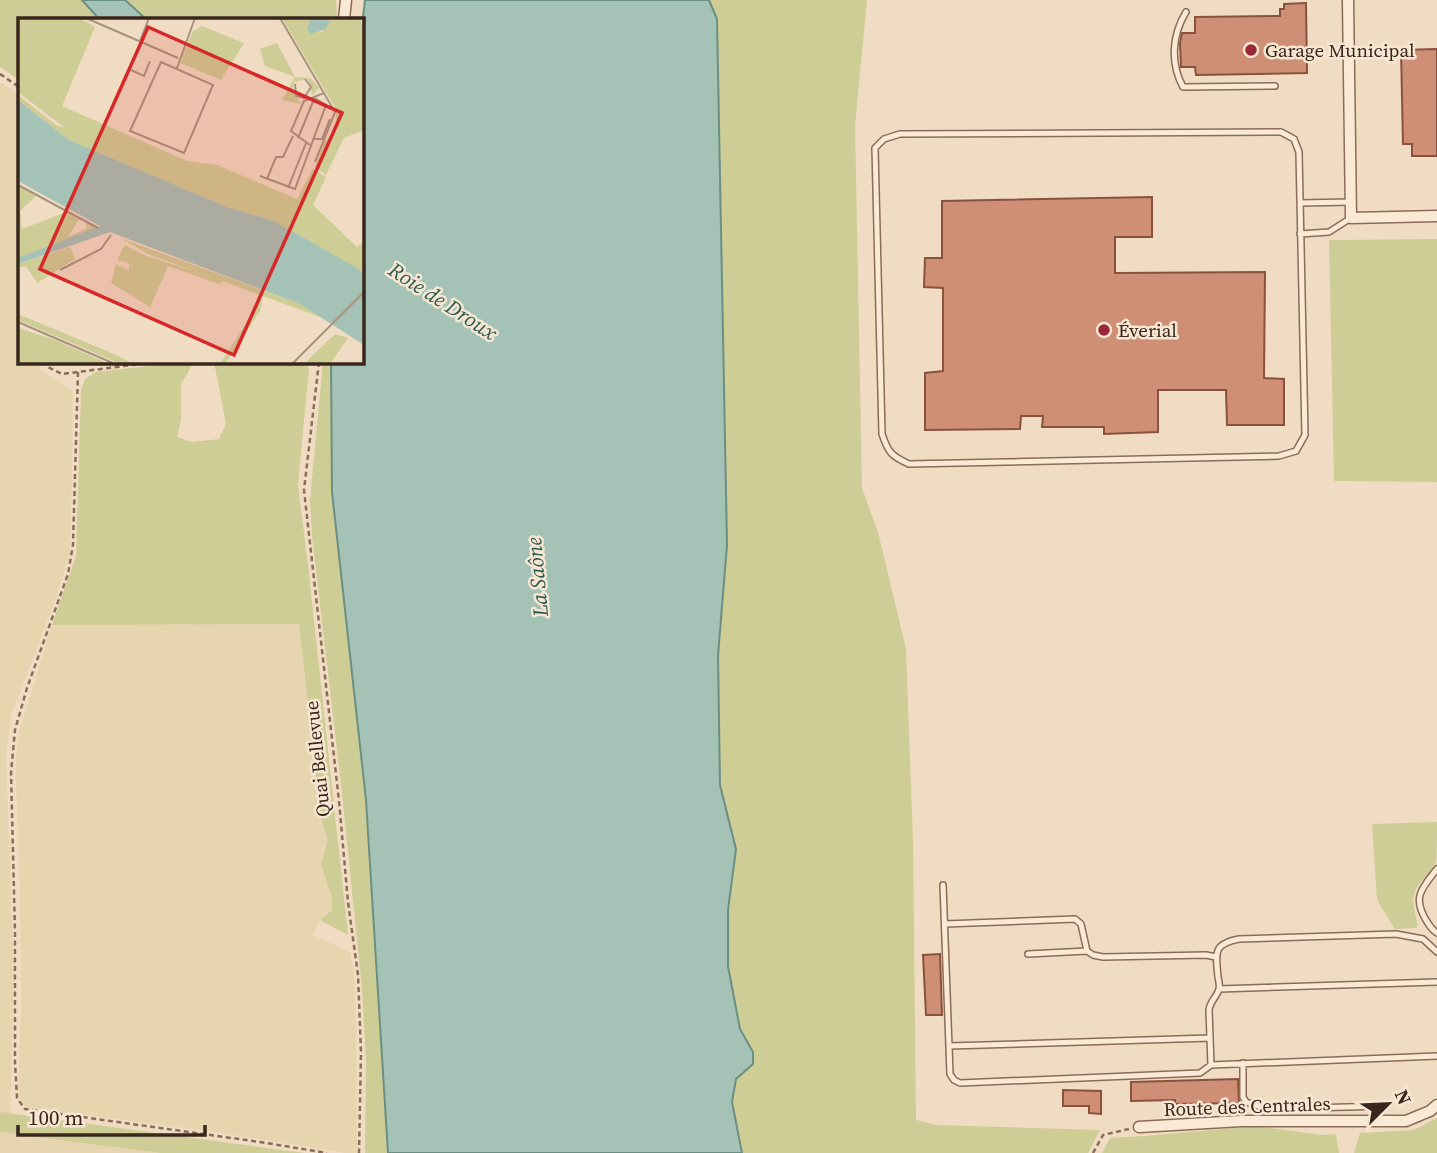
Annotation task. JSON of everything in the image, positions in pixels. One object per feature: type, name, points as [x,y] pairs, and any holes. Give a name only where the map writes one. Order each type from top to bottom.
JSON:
[{"type":"street","points":[[344,18],[346,0]]},
{"type":"street","points":[[1348,0],[1351,218],[1437,216]]},
{"type":"street","name":"Route des Centrales","points":[[1139,1127],[1241,1121],[1406,1121],[1430,1111],[1437,1105]]},
{"type":"lane","points":[[1186,12],[1176,32],[1175,44],[1175,68],[1183,87],[1275,86]]},
{"type":"lane","points":[[1281,132],[1294,139],[1298,152],[1300,203],[1305,435],[1296,451],[1279,457],[909,464],[894,457],[886,447],[882,434],[875,148],[884,139],[900,134],[1281,132]]},
{"type":"lane","points":[[1300,203],[1351,202]]},
{"type":"lane","points":[[1300,234],[1329,232],[1351,218]]},
{"type":"lane","points":[[1423,939],[1435,932],[1420,910],[1418,900],[1422,888],[1437,869]]},
{"type":"lane","points":[[943,885],[950,1074],[960,1083],[1200,1073],[1212,1065],[1243,1063],[1437,1056]]},
{"type":"lane","points":[[945,924],[1075,919],[1081,924],[1087,951]]},
{"type":"lane","points":[[1212,1065],[1209,1010],[1210,1003],[1219,989],[1216,957],[1221,945],[1239,939],[1396,934],[1423,939],[1437,952]]},
{"type":"lane","points":[[1028,954],[1087,951],[1103,957],[1216,957]]},
{"type":"lane","points":[[1219,989],[1437,982]]},
{"type":"lane","points":[[949,1046],[1210,1038]]},
{"type":"lane","points":[[1243,1063],[1243,1097],[1246,1102],[1267,1109],[1385,1105]]},
{"type":"path","points":[[0,74],[18,86]]},
{"type":"path","points":[[44,364],[62,374],[140,364]]},
{"type":"path","name":"Quai Bellevue","points":[[318,364],[304,490],[358,975],[361,1052],[359,1153]]},
{"type":"path","points":[[78,372],[74,545],[68,574],[27,688],[15,730],[11,773],[17,1098],[25,1109],[327,1153]]},
{"type":"path","points":[[1093,1153],[1102,1135],[1139,1127]]},
{"type":"shaded area","points":[[0,0],[82,0],[98,18],[18,18],[18,79],[0,67]]},
{"type":"shaded area","points":[[125,0],[336,0],[337,18],[145,18]]},
{"type":"shaded area","points":[[709,0],[867,0],[855,125],[862,488],[878,532],[906,649],[913,841],[916,1120],[937,1125],[1100,1130],[1088,1153],[742,1153],[732,1102],[736,1079],[753,1064],[753,1052],[740,1029],[728,966],[728,910],[736,849],[720,785],[718,656],[727,545],[717,19]]},
{"type":"shaded area","points":[[0,82],[18,94],[18,364],[37,364],[43,372],[73,391],[70,555],[11,716],[6,757],[14,972],[10,1114],[0,1112]]},
{"type":"shaded area","points":[[1437,239],[1437,482],[1334,481],[1329,240]]},
{"type":"shaded area","points":[[166,364],[192,364],[181,383],[181,419],[177,437],[192,442],[219,439],[226,424],[214,364],[306,364],[309,368],[298,485],[348,935],[320,920],[332,910],[332,897],[321,865],[328,840],[321,818],[299,624],[52,625],[76,556],[81,390],[85,379],[96,372]]},
{"type":"shaded area","points":[[323,364],[331,364],[332,492],[366,800],[388,1153],[365,1153],[366,1061],[362,989],[310,499]]},
{"type":"shaded area","points":[[299,624],[321,818],[328,840],[321,865],[332,897],[332,910],[320,920],[312,935],[350,952],[356,1023],[357,1153],[26,1107],[18,1092],[21,1009],[16,753],[21,725],[52,625]]},
{"type":"shaded area","points":[[1437,822],[1436,862],[1414,894],[1417,928],[1395,929],[1377,900],[1372,824]]},
{"type":"shaded area","points":[[0,1112],[305,1153],[160,1153],[0,1132]]},
{"type":"shaded area","points":[[1437,1118],[1437,1153],[1354,1153],[1360,1133],[1414,1130]]},
{"type":"shaded area","points":[[1255,1126],[1322,1135],[1336,1134],[1339,1153],[1102,1153],[1110,1138]]},
{"type":"shaded area","points":[[0,1132],[68,1140],[160,1153],[0,1153]]},
{"type":"water","points":[[82,0],[125,0],[145,18],[98,18]]},
{"type":"water","points":[[365,0],[709,0],[717,19],[727,545],[718,656],[720,785],[736,849],[728,910],[728,966],[740,1029],[753,1052],[753,1064],[736,1079],[732,1102],[742,1153],[388,1153],[366,800],[332,492],[331,364],[364,364],[363,18]]},
{"type":"building","name":"Garage Municipal","points":[[1306,3],[1307,73],[1196,75],[1195,67],[1181,67],[1182,33],[1195,33],[1195,17],[1280,16],[1280,9],[1284,9],[1284,4]]},
{"type":"building","points":[[1437,49],[1437,156],[1412,156],[1412,144],[1403,144],[1401,50]]},
{"type":"building","name":"Éverial","points":[[1152,197],[1152,237],[1115,237],[1115,273],[1265,272],[1264,378],[1284,379],[1284,425],[1227,425],[1226,390],[1158,390],[1158,432],[1104,434],[1104,427],[1042,427],[1043,416],[1021,416],[1020,429],[925,430],[925,373],[943,371],[943,288],[924,287],[925,258],[942,258],[942,201]]},
{"type":"building","points":[[940,954],[942,1015],[926,1015],[923,955]]},
{"type":"building","points":[[1238,1079],[1239,1103],[1175,1104],[1175,1100],[1131,1101],[1131,1082]]},
{"type":"building","points":[[1063,1090],[1101,1091],[1101,1114],[1089,1113],[1089,1106],[1063,1106]]},
{"type":"place","name":"Garage Municipal","points":[[1251,50]]},
{"type":"place","name":"Éverial","points":[[1104,330]]},
{"type":"water label","name":"Roie de Droux","points":[[443,301]]},
{"type":"water label","name":"La Saône","points":[[537,577]]}]
